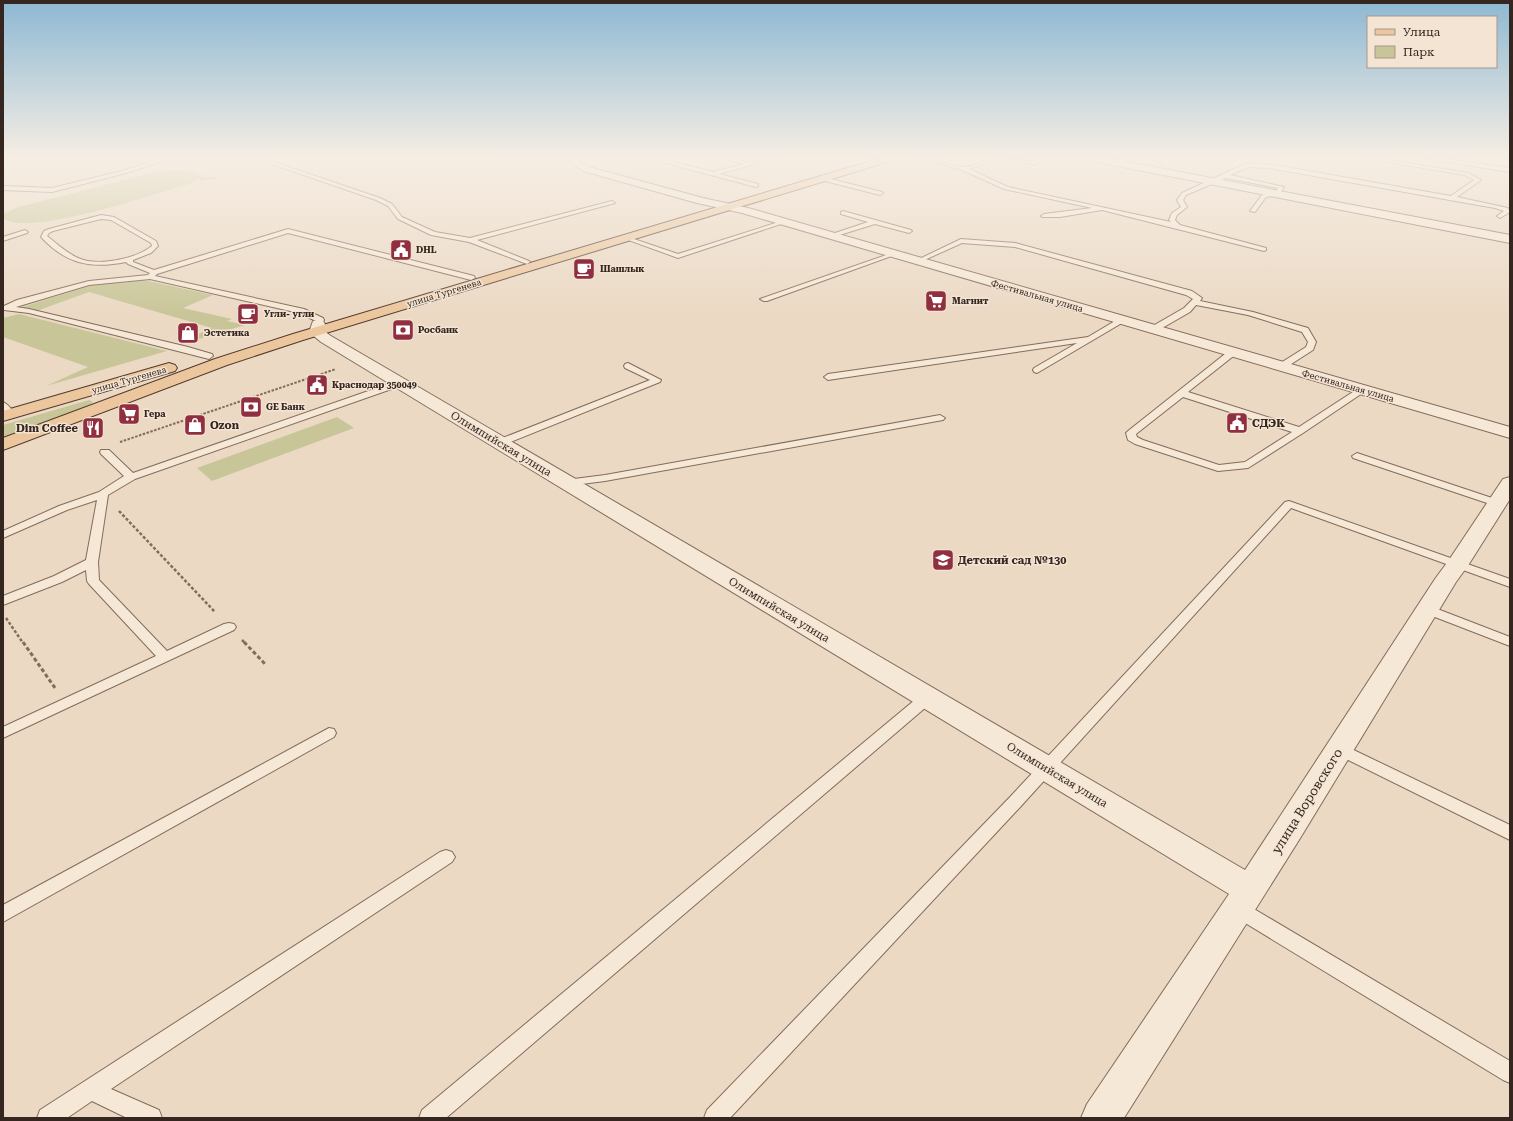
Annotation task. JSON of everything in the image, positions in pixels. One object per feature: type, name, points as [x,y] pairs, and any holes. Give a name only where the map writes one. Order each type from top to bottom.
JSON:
[{"type":"main road","name":"улица Тургенева","points":[[3,444],[221,362],[317,328],[471,278],[709,210]]},
{"type":"main road","name":"улица Тургенева","points":[[5,412],[57,400],[209,356],[317,328],[626,238],[711,210]]},
{"type":"main road","points":[[57,400],[94,396],[104,398],[105,401],[101,405],[87,413]]},
{"type":"street","name":"Фестивальная улица","points":[[740,210],[1510,433]]},
{"type":"street","points":[[1361,210],[1510,239]]},
{"type":"street","name":"Олимпийская улица","points":[[317,328],[326,339],[400,384],[1046,768],[1244,899]]},
{"type":"street","name":"улица Воровского","points":[[1101,1118],[1244,899],[1446,579],[1458,564],[1504,493]]},
{"type":"lane","points":[[394,210],[400,218],[432,234],[470,240],[527,262]]},
{"type":"lane","points":[[470,240],[584,210]]},
{"type":"lane","points":[[1044,216],[1088,210]]},
{"type":"lane","points":[[1112,210],[1264,249]]},
{"type":"lane","points":[[1178,226],[1172,220],[1174,214],[1179,210]]},
{"type":"lane","points":[[1500,216],[1508,212],[1507,210]]},
{"type":"lane","points":[[843,213],[909,231]]},
{"type":"lane","points":[[112,218],[154,242],[155,246],[152,251],[129,259],[105,262],[84,262],[76,260],[44,237],[44,235],[51,230],[89,219],[112,218]]},
{"type":"lane","points":[[626,238],[678,256],[784,222]]},
{"type":"lane","points":[[831,236],[874,222]]},
{"type":"lane","points":[[209,356],[59,318],[7,308],[20,302],[89,283],[152,275],[288,231],[471,278]]},
{"type":"lane","points":[[3,239],[26,232]]},
{"type":"lane","points":[[918,261],[961,241],[1015,245],[1189,293],[1198,298],[1187,310],[1154,329]]},
{"type":"lane","points":[[764,299],[894,254]]},
{"type":"lane","points":[[129,259],[130,263],[152,275],[300,311],[320,320],[317,328]]},
{"type":"lane","points":[[1195,302],[1218,305],[1262,316],[1305,330],[1312,342],[1310,348],[1282,366]]},
{"type":"lane","points":[[1037,370],[1123,320]]},
{"type":"lane","points":[[828,377],[1090,339]]},
{"type":"lane","points":[[1233,352],[1131,433],[1132,438],[1139,442],[1218,468],[1248,466],[1362,390]]},
{"type":"lane","points":[[499,443],[657,380],[628,366]]},
{"type":"lane","points":[[3,535],[63,508],[103,494],[131,477],[400,384]]},
{"type":"lane","points":[[1181,393],[1300,431]]},
{"type":"lane","points":[[566,483],[605,478],[940,418]]},
{"type":"lane","points":[[105,452],[131,477]]},
{"type":"lane","points":[[1357,456],[1504,493]]},
{"type":"lane","points":[[103,494],[92,562],[92,580],[165,657]]},
{"type":"lane","points":[[715,1118],[1046,768],[1289,504],[1510,583]]},
{"type":"lane","points":[[3,601],[58,579],[92,562]]},
{"type":"lane","points":[[1427,609],[1510,642]]},
{"type":"lane","points":[[3,733],[229,627]]},
{"type":"lane","points":[[430,1118],[927,698]]},
{"type":"lane","points":[[3,914],[329,733]]},
{"type":"lane","points":[[1339,749],[1510,834]]},
{"type":"lane","points":[[48,1118],[446,857]]},
{"type":"lane","points":[[1244,899],[1510,1073]]},
{"type":"lane","points":[[91,1090],[152,1118]]},
{"type":"path","points":[[114,444],[336,370]]},
{"type":"path","points":[[103,494],[266,665]]},
{"type":"path","points":[[3,614],[65,704]]},
{"type":"green space","points":[[11,210],[99,210],[65,218],[17,223],[3,218],[3,214]]},
{"type":"green space","points":[[139,279],[213,295],[183,308],[232,319],[227,321],[245,325],[186,343],[180,342],[212,328],[89,292],[31,313],[16,309],[92,285]]},
{"type":"green space","points":[[19,314],[167,351],[46,386],[88,367],[3,337],[3,318]]},
{"type":"green space","points":[[89,400],[93,402],[88,406],[3,437],[3,425]]},
{"type":"green space","points":[[337,417],[354,428],[212,481],[197,468]]},
{"type":"place","name":"DHL","points":[[401,250]]},
{"type":"place","name":"Шашлык","points":[[584,269]]},
{"type":"place","name":"Магнит","points":[[936,301]]},
{"type":"place","name":"Угли- угли","points":[[248,314]]},
{"type":"place","name":"Росбанк","points":[[403,330]]},
{"type":"place","name":"Эстетика","points":[[188,333]]},
{"type":"place","name":"Краснодар 350049","points":[[317,385]]},
{"type":"place","name":"GE Банк","points":[[251,407]]},
{"type":"place","name":"Гера","points":[[129,414]]},
{"type":"place","name":"СДЭК","points":[[1237,423]]},
{"type":"place","name":"Ozon","points":[[195,425]]},
{"type":"place","name":"Dim Coffee","points":[[93,428]]},
{"type":"place","name":"Детский сад №130","points":[[943,560]]}]
